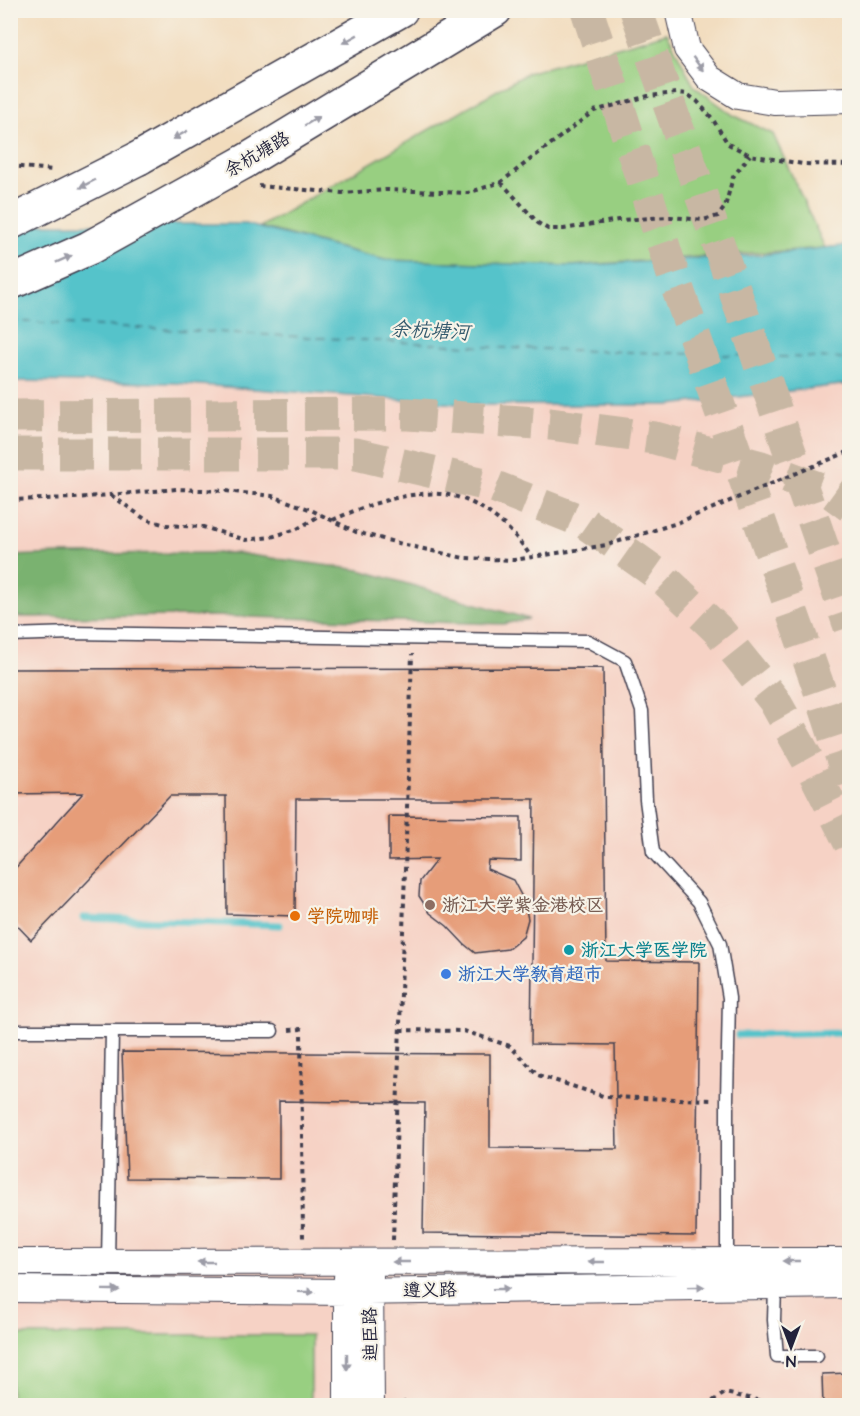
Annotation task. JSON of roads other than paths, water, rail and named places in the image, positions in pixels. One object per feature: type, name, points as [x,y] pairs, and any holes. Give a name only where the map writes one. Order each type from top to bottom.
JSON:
[{"type":"main road","points":[[10,224],[140,158],[401,10]]},
{"type":"main road","name":"余杭塘路","points":[[10,283],[247,174],[495,10]]},
{"type":"street","points":[[678,10],[687,49],[709,78],[738,96],[775,102],[849,100]]},
{"type":"street","name":"遵义路","points":[[10,1262],[849,1261]]},
{"type":"street","points":[[74,1262],[74,1289]]},
{"type":"street","name":"迪臣路","points":[[347,1406],[358,1292],[358,1262]]},
{"type":"street","name":"遵义路","points":[[10,1289],[358,1292],[849,1285]]},
{"type":"street","name":"迪臣路","points":[[358,1292],[371,1406]]},
{"type":"lane","points":[[10,635],[74,633],[588,641],[625,662],[642,711],[646,800],[653,852],[699,902],[720,944],[729,998],[727,1262]]},
{"type":"lane","points":[[10,1031],[272,1031]]},
{"type":"lane","points":[[108,1262],[112,1031]]},
{"type":"lane","points":[[775,1287],[774,1320],[777,1356],[817,1356]]},
{"type":"water","name":"余杭塘河","points":[[11,224],[245,224],[385,260],[571,266],[760,255],[849,245],[849,384],[669,405],[471,405],[173,383],[11,381]]},
{"type":"waterway","points":[[83,918],[280,925]]},
{"type":"waterway","points":[[738,1035],[850,1033]]},
{"type":"tunnel","points":[[587,10],[677,287],[821,694],[850,783]]},
{"type":"tunnel","points":[[636,10],[850,627]]},
{"type":"tunnel","points":[[10,416],[408,414],[550,424],[655,438],[761,467],[832,493],[850,506]]},
{"type":"tunnel","points":[[10,454],[356,454],[493,486],[584,522],[663,578],[719,631],[774,700],[850,843]]},
{"type":"place","name":"浙江大学紫金港校区","points":[[430,905]]},
{"type":"place","name":"学院咖啡","points":[[295,916]]},
{"type":"place","name":"浙江大学医学院","points":[[569,950]]},
{"type":"place","name":"浙江大学教育超市","points":[[446,974]]}]
